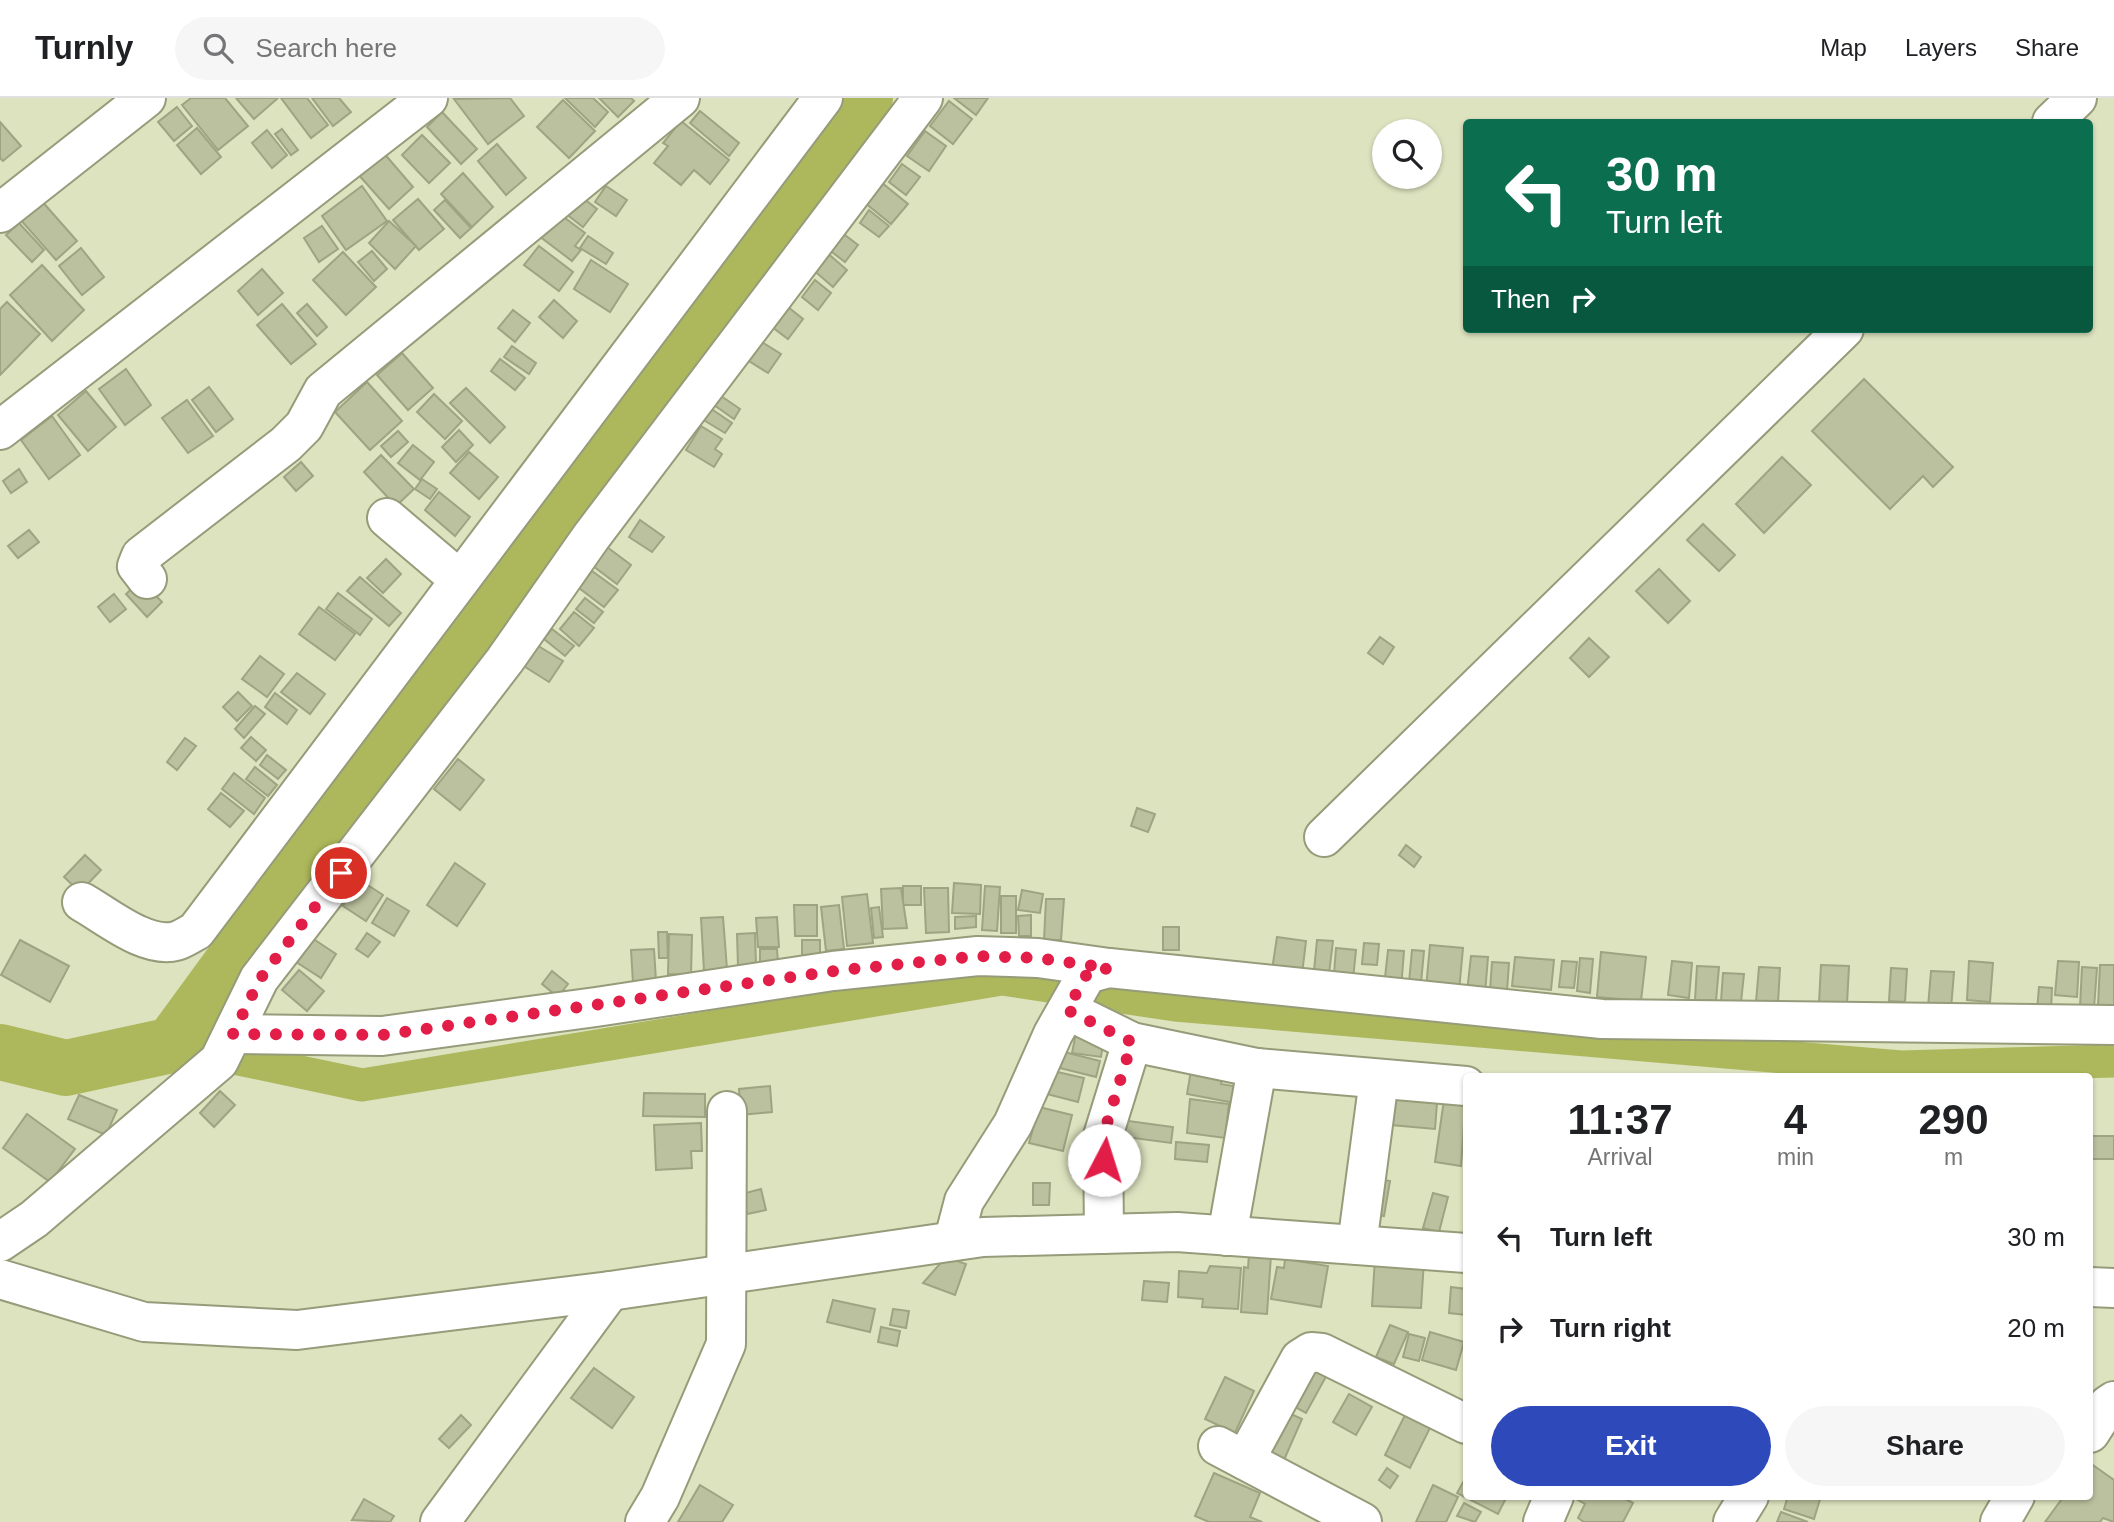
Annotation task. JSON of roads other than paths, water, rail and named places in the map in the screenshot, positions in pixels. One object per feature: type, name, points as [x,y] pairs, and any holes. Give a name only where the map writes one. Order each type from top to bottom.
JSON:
[{"type":"street","points":[[0,213],[146,98]]},
{"type":"street","points":[[0,430],[428,98]]},
{"type":"street","points":[[82,902],[145,937],[162,942],[177,941],[196,931],[823,98]]},
{"type":"street","points":[[0,1242],[34,1219],[226,1048],[260,979],[505,660],[591,537],[923,98]]},
{"type":"street","points":[[2055,119],[2077,98]]},
{"type":"street","points":[[147,579],[137,566],[141,556],[286,444],[304,426],[323,391],[666,103]]},
{"type":"street","points":[[1324,837],[1840,333]]},
{"type":"street","points":[[387,518],[460,580]]},
{"type":"street","points":[[226,1048],[382,1035],[834,971],[978,956],[1038,958],[1084,988],[1132,1042],[1257,1068],[1463,1086]]},
{"type":"street","points":[[1084,988],[1602,1019],[2114,1025]]},
{"type":"street","points":[[954,1239],[964,1201],[1013,1124],[1041,1058],[1084,988]]},
{"type":"street","points":[[1104,1234],[1103,1136],[1132,1042]]},
{"type":"street","points":[[1227,1236],[1257,1068]]},
{"type":"street","points":[[1357,1245],[1379,1079]]},
{"type":"street","points":[[645,1522],[660,1497],[726,1344],[727,1111]]},
{"type":"street","points":[[0,1279],[144,1322],[297,1330],[610,1291],[954,1239],[1177,1232],[1463,1253]]},
{"type":"street","points":[[2093,1287],[2114,1288]]},
{"type":"street","points":[[440,1522],[610,1291]]},
{"type":"street","points":[[1362,1522],[1232,1453],[1300,1359],[1311,1352],[1322,1353],[1463,1423]]},
{"type":"street","points":[[2093,1428],[2108,1405],[2114,1401]]},
{"type":"street","points":[[1543,1522],[1552,1500]]},
{"type":"street","points":[[1733,1522],[1747,1500]]},
{"type":"street","points":[[2000,1522],[2013,1500]]},
{"type":"waterway","points":[[0,1052],[66,1068],[172,1045],[865,98]]},
{"type":"waterway","points":[[172,1045],[362,1085],[1002,979],[1175,1005],[1901,1067],[2114,1061]]}]
